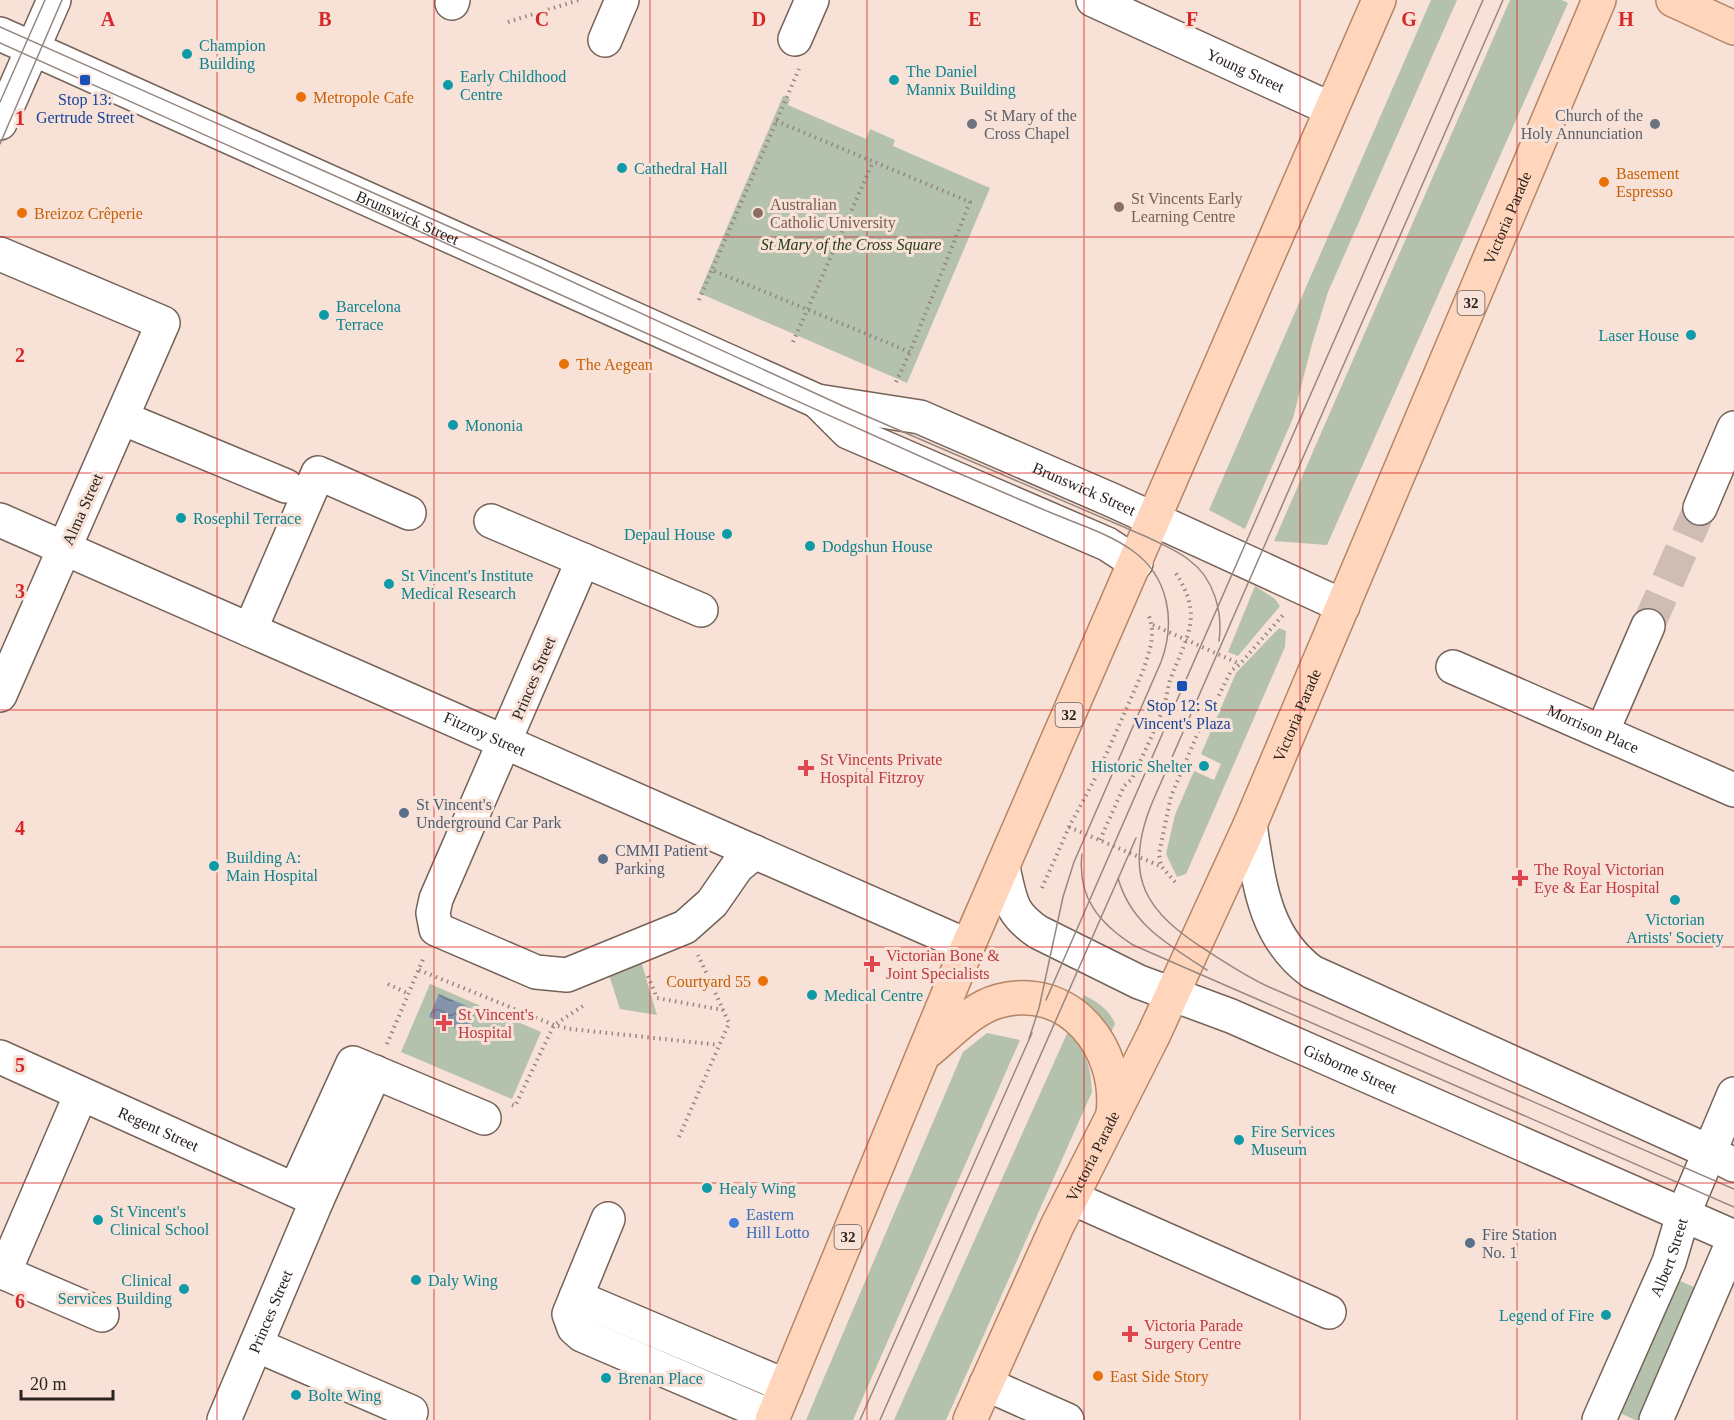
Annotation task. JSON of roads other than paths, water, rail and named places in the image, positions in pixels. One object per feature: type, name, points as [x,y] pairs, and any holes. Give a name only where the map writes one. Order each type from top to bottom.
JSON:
[{"type":"main road","name":"32","points":[[772,1418],[968,946],[1379,0]]},
{"type":"main road","name":"Victoria Parade","points":[[970,1420],[1057,1226],[1173,994],[1250,825],[1599,0]]},
{"type":"main road","points":[[1693,4],[1734,28]]},
{"type":"main road","points":[[924,1055],[982,1008],[997,1001],[1025,998],[1058,1004],[1084,1023],[1101,1049],[1113,1083],[1113,1118]]},
{"type":"street","points":[[0,123],[54,0]]},
{"type":"street","points":[[605,40],[622,0]]},
{"type":"street","points":[[797,53],[812,0]]},
{"type":"street","name":"Young Street","points":[[1094,0],[1331,109]]},
{"type":"street","name":"Brunswick Street","points":[[0,34],[817,401],[920,417],[1343,606]]},
{"type":"street","name":"Alma Street","points":[[0,254],[164,323],[0,695]]},
{"type":"street","name":"Brunswick Street","points":[[817,401],[848,432],[1107,544],[1136,563]]},
{"type":"street","points":[[122,418],[286,486]]},
{"type":"street","points":[[1700,508],[1734,428]]},
{"type":"street","points":[[250,630],[318,472],[409,513]]},
{"type":"street","name":"Fitzroy Street","points":[[0,520],[968,946]]},
{"type":"street","points":[[491,521],[701,610]]},
{"type":"street","name":"Princes Street","points":[[583,560],[505,742],[452,836],[433,913],[436,929],[536,972],[567,975],[685,927],[712,903],[737,867],[754,852]]},
{"type":"street","points":[[1602,732],[1648,626]]},
{"type":"street","name":"Morrison Place","points":[[1453,667],[1734,790]]},
{"type":"street","points":[[1250,825],[1260,883],[1270,917],[1289,952],[1312,972],[1722,1159]]},
{"type":"street","name":"Gisborne Street","points":[[1003,868],[1011,903],[1026,924],[1139,982],[1242,1021],[1734,1238]]},
{"type":"street","name":"Regent Street","points":[[0,1057],[306,1195]]},
{"type":"street","name":"Princes Street","points":[[224,1420],[256,1345],[306,1195],[364,1068],[483,1118]]},
{"type":"street","points":[[81,1094],[2,1272],[102,1315]]},
{"type":"street","name":"Albert Street","points":[[1605,1418],[1669,1262],[1683,1215],[1722,1159],[1734,1094]]},
{"type":"street","points":[[1072,1198],[1329,1312]]},
{"type":"street","points":[[608,1219],[569,1314],[574,1328],[582,1335],[772,1418]]},
{"type":"street","points":[[1656,1420],[1734,1238]]},
{"type":"street","points":[[576,1297],[786,1386]]},
{"type":"street","points":[[256,1345],[411,1412],[408,1420]]},
{"type":"street","points":[[986,1384],[1066,1420]]},
{"type":"water","points":[[439,994],[476,1010],[466,1033],[429,1017]]},
{"type":"tunnel","points":[[1648,626],[1700,508]]},
{"type":"tram line","points":[[0,102],[45,0]]},
{"type":"tram line","points":[[0,144],[62,0]]},
{"type":"tram line","points":[[1046,1000],[1483,0]]},
{"type":"tram line","points":[[1503,0],[1152,803],[1143,829],[1139,852],[1140,872],[1145,890],[1155,907],[1169,922],[1187,937],[1253,979],[1734,1189]]},
{"type":"tram line","points":[[0,27],[538,266],[843,406],[1169,547],[1198,567],[1211,586],[1220,619],[1219,641]]},
{"type":"tram line","points":[[0,43],[953,471],[1105,535],[1133,551],[1145,562],[1155,574],[1166,601],[1168,616],[1166,647],[1074,862],[1063,897],[1039,1008],[1029,1039]]},
{"type":"tram line","points":[[880,1420],[1136,838]]},
{"type":"tram line","points":[[1082,854],[1083,883],[1093,907],[1110,928],[1133,945],[1734,1207]]},
{"type":"tram line","points":[[1118,878],[1132,909],[1142,921],[1166,942],[1207,970]]},
{"type":"tram line","points":[[860,1420],[1032,1033]]},
{"type":"place","name":"Champion Building","points":[[187,54]]},
{"type":"place","name":"Stop 13: Gertrude Street","points":[[85,80]]},
{"type":"place","name":"The Daniel Mannix Building","points":[[894,80]]},
{"type":"place","name":"Early Childhood Centre","points":[[448,85]]},
{"type":"place","name":"Metropole Cafe","points":[[301,97]]},
{"type":"place","name":"St Mary of the Cross Chapel","points":[[972,124]]},
{"type":"place","name":"Church of the Holy Annunciation","points":[[1655,124]]},
{"type":"place","name":"Cathedral Hall","points":[[622,168]]},
{"type":"place","name":"Basement Espresso","points":[[1604,182]]},
{"type":"place","name":"St Vincents Early Learning Centre","points":[[1119,207]]},
{"type":"place","name":"Breizoz Crêperie","points":[[22,213]]},
{"type":"place","name":"Australian Catholic University","points":[[758,213]]},
{"type":"place","name":"Barcelona Terrace","points":[[324,315]]},
{"type":"place","name":"Laser House","points":[[1691,335]]},
{"type":"place","name":"The Aegean","points":[[564,364]]},
{"type":"place","name":"Mononia","points":[[453,425]]},
{"type":"place","name":"Rosephil Terrace","points":[[181,518]]},
{"type":"place","name":"Depaul House","points":[[727,534]]},
{"type":"place","name":"Dodgshun House","points":[[810,546]]},
{"type":"place","name":"St Vincent's Institute Medical Research","points":[[389,584]]},
{"type":"place","name":"Stop 12: St Vincent's Plaza","points":[[1182,686]]},
{"type":"place","name":"Historic Shelter","points":[[1204,766]]},
{"type":"place","name":"St Vincents Private Hospital Fitzroy","points":[[806,768]]},
{"type":"place","name":"St Vincent's Underground Car Park","points":[[404,813]]},
{"type":"place","name":"CMMI Patient Parking","points":[[603,859]]},
{"type":"place","name":"Building A: Main Hospital","points":[[214,866]]},
{"type":"place","name":"The Royal Victorian Eye & Ear Hospital","points":[[1520,878]]},
{"type":"place","name":"Victorian Artists' Society","points":[[1675,900]]},
{"type":"place","name":"Victorian Bone & Joint Specialists","points":[[872,964]]},
{"type":"place","name":"Courtyard 55","points":[[763,981]]},
{"type":"place","name":"Medical Centre","points":[[812,995]]},
{"type":"place","name":"St Vincent's Hospital","points":[[444,1023]]},
{"type":"place","name":"Fire Services Museum","points":[[1239,1140]]},
{"type":"place","name":"Healy Wing","points":[[707,1188]]},
{"type":"place","name":"St Vincent's Clinical School","points":[[98,1220]]},
{"type":"place","name":"Eastern Hill Lotto","points":[[734,1223]]},
{"type":"place","name":"Fire Station No. 1","points":[[1470,1243]]},
{"type":"place","name":"Daly Wing","points":[[416,1280]]},
{"type":"place","name":"Clinical Services Building","points":[[184,1289]]},
{"type":"place","name":"Legend of Fire","points":[[1606,1315]]},
{"type":"place","name":"Victoria Parade Surgery Centre","points":[[1130,1334]]},
{"type":"place","name":"East Side Story","points":[[1098,1376]]},
{"type":"place","name":"Brenan Place","points":[[606,1378]]},
{"type":"place","name":"Bolte Wing","points":[[296,1395]]},
{"type":"park label","name":"St Mary of the Cross Square","points":[[851,244]]}]
